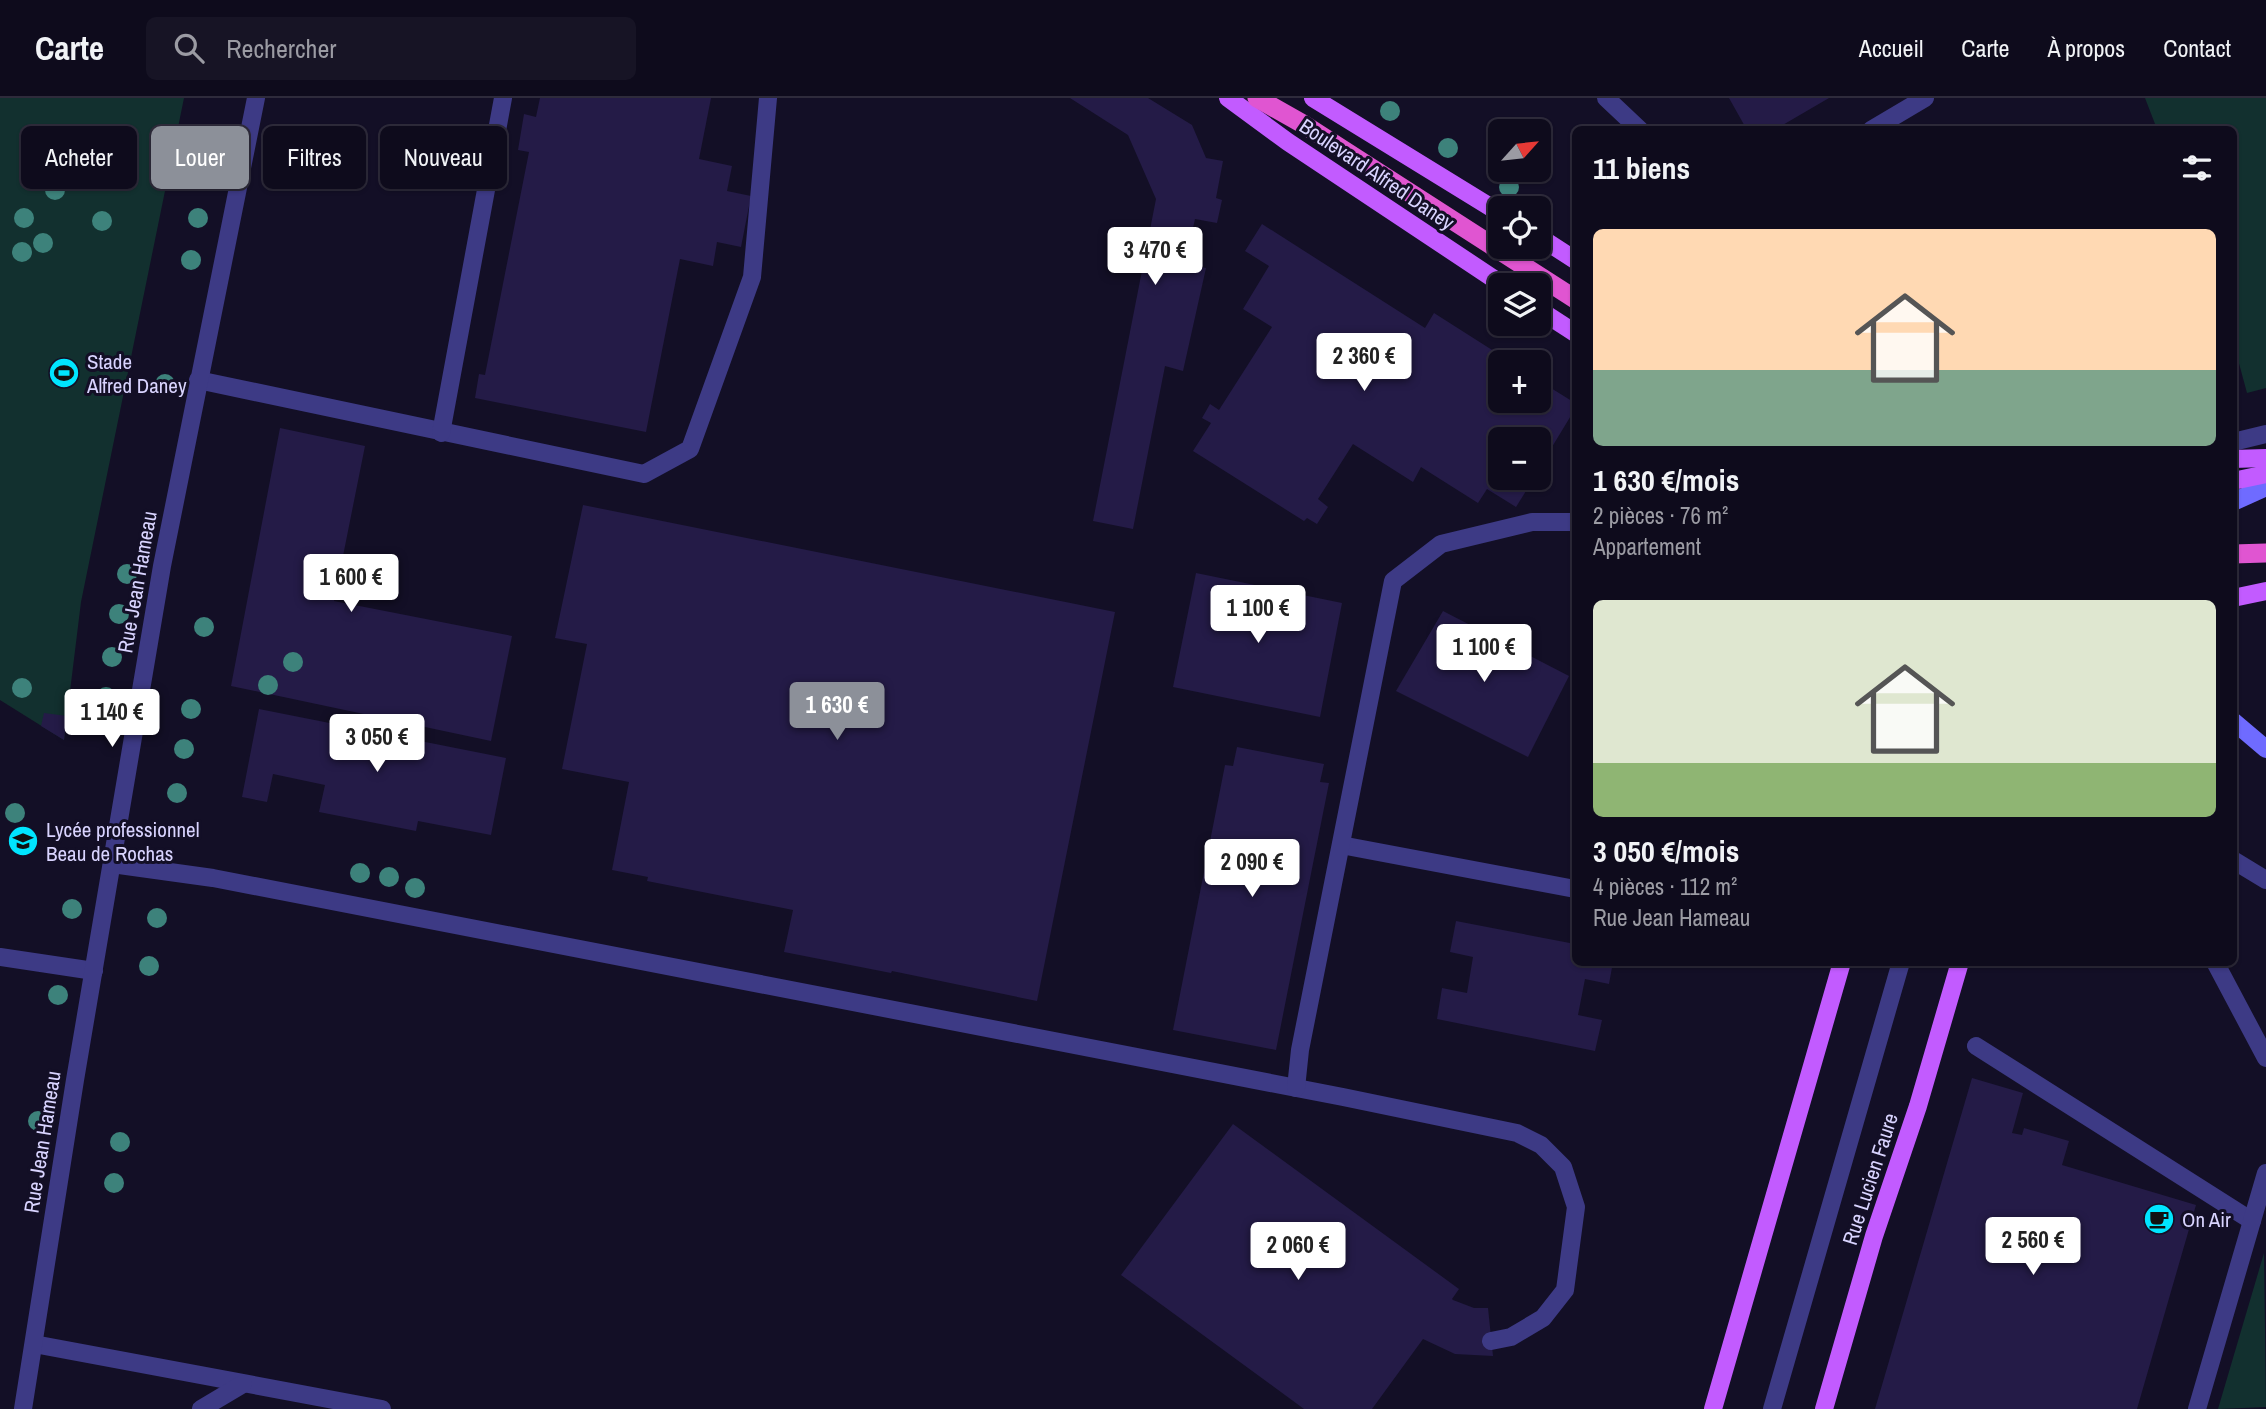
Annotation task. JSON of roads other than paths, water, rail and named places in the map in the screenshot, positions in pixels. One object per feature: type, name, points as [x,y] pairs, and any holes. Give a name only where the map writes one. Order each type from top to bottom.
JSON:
[{"type":"highway","points":[[1256,98],[1303,124],[1572,297]]},
{"type":"highway","points":[[2237,554],[2266,553]]},
{"type":"main road","name":"Boulevard Alfred Daney","points":[[1228,98],[1288,142],[1488,275]]},
{"type":"main road","name":"Boulevard Alfred Daney","points":[[1313,98],[1488,206]]},
{"type":"main road","points":[[1551,244],[1572,258]]},
{"type":"main road","points":[[1551,317],[1572,331]]},
{"type":"main road","points":[[2237,458],[2266,458]]},
{"type":"main road","points":[[2237,480],[2266,474]]},
{"type":"main road","points":[[2237,500],[2266,487]]},
{"type":"main road","points":[[2237,597],[2266,591]]},
{"type":"main road","points":[[2237,721],[2266,733]]},
{"type":"main road","points":[[2237,723],[2266,749]]},
{"type":"main road","points":[[1713,1409],[1841,966]]},
{"type":"main road","name":"Rue Lucien Faure","points":[[1824,1409],[1874,1236],[1918,1106],[1959,966]]},
{"type":"street","name":"Rue Jean Hameau","points":[[23,1409],[162,566],[256,98]]},
{"type":"street","points":[[441,432],[503,98]]},
{"type":"street","points":[[198,380],[644,474],[690,449],[752,276],[768,98]]},
{"type":"street","points":[[1606,98],[1636,126]]},
{"type":"street","points":[[1878,126],[1925,98]]},
{"type":"street","points":[[2237,441],[2266,434]]},
{"type":"street","points":[[1296,1088],[1300,1050],[1392,581],[1441,544],[1532,522],[1572,522]]},
{"type":"street","points":[[1340,845],[1572,888]]},
{"type":"street","points":[[2237,862],[2266,880]]},
{"type":"street","points":[[112,864],[213,878],[1517,1133],[1541,1145],[1563,1167],[1576,1207],[1565,1290],[1543,1318],[1511,1337],[1491,1341]]},
{"type":"street","points":[[0,957],[94,971]]},
{"type":"street","points":[[1772,1409],[1900,966]]},
{"type":"street","points":[[2217,966],[2266,1058]]},
{"type":"street","points":[[1976,1046],[2259,1224]]},
{"type":"street","points":[[2197,1409],[2259,1224],[2266,1173]]},
{"type":"street","points":[[33,1344],[382,1409]]},
{"type":"street","points":[[201,1409],[243,1384]]},
{"type":"place","name":"Stade Alfred Daney","points":[[64,373]]},
{"type":"place","name":"Lycée professionnel Beau de Rochas","points":[[23,841]]},
{"type":"place","name":"On Air","points":[[2159,1219]]}]
